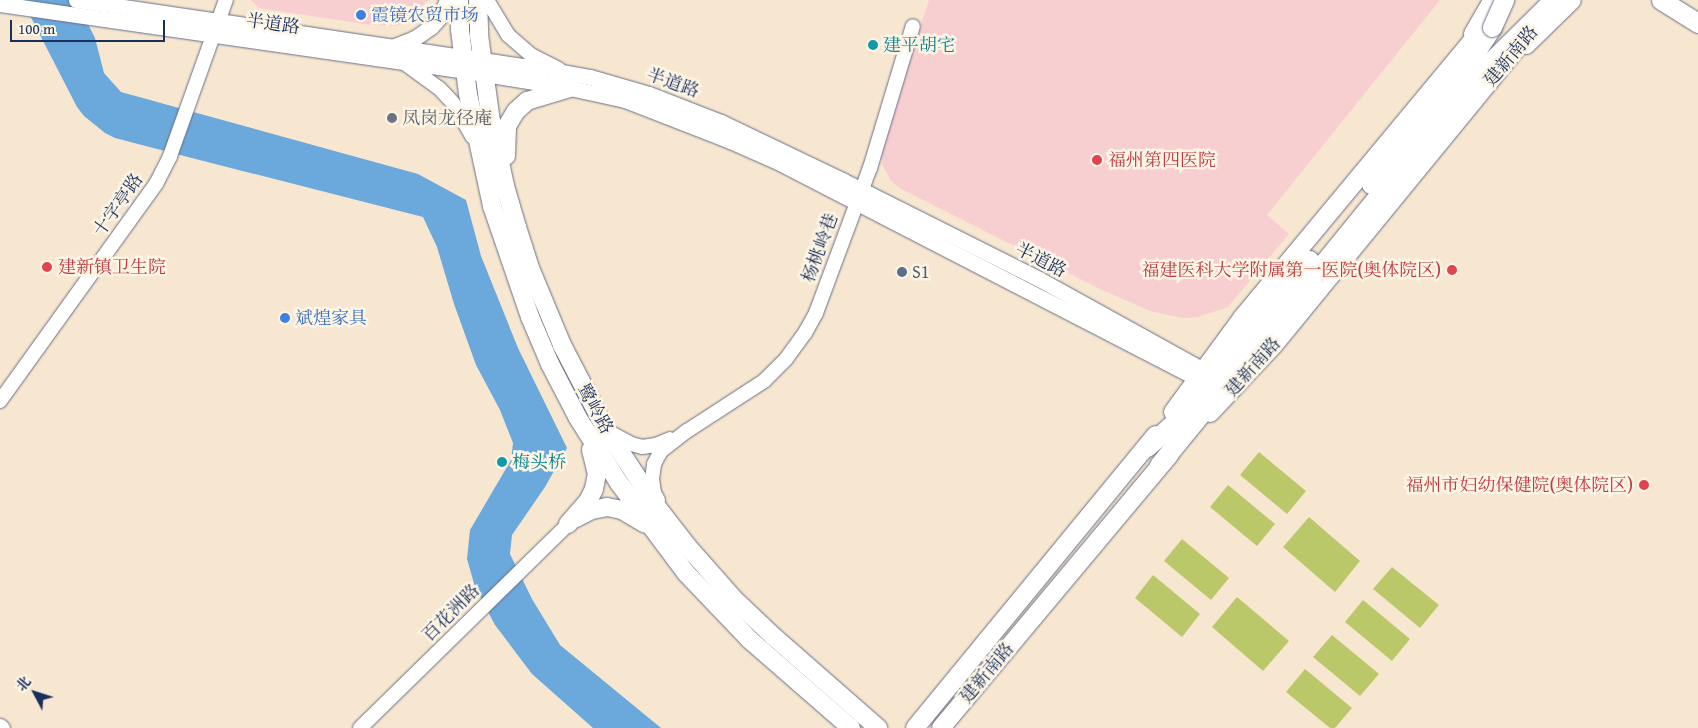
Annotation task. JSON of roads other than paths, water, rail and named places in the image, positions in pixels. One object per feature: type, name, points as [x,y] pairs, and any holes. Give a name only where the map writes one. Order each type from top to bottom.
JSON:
[{"type":"highway","points":[[1148,447],[1176,421],[1192,402],[1465,68],[1492,27],[1505,0]]},
{"type":"highway","points":[[1159,465],[1475,77],[1555,0]]},
{"type":"highway","points":[[1661,0],[1698,23]]},
{"type":"main road","name":"半道路","points":[[76,0],[393,47],[483,68],[568,80],[658,112],[756,151],[859,196],[1046,283],[1200,374]]},
{"type":"main road","points":[[393,47],[415,38],[431,27],[439,18],[447,0]]},
{"type":"main road","name":"鹭岭路","points":[[459,0],[460,30],[478,146],[492,206],[517,282],[550,364],[578,418],[606,466],[686,573],[737,628],[851,728]]},
{"type":"main road","name":"鹭岭路","points":[[478,0],[479,35],[483,68],[491,121],[505,186],[540,294],[570,362],[606,430],[631,470],[688,547],[752,617],[878,728]]},
{"type":"main road","points":[[1454,63],[1493,0]]},
{"type":"main road","name":"建新南路","points":[[915,728],[1148,447],[1242,318],[1505,0]]},
{"type":"main road","name":"建新南路","points":[[941,728],[1159,465],[1260,361],[1555,0]]},
{"type":"main road","points":[[1495,75],[1572,0]]},
{"type":"main road","name":"半道路","points":[[0,4],[403,62],[465,64]]},
{"type":"main road","points":[[505,186],[507,126],[516,111],[527,101],[568,80]]},
{"type":"main road","points":[[568,524],[590,496],[597,480],[595,459],[578,428],[578,418]]},
{"type":"main road","points":[[568,524],[586,512],[607,507],[622,510],[650,526]]},
{"type":"street","name":"十字亭路","points":[[0,401],[151,193],[170,156],[226,0]]},
{"type":"street","points":[[487,0],[508,35],[531,55],[568,80]]},
{"type":"street","name":"杨桃岭巷","points":[[687,431],[775,372],[796,347],[816,313],[859,196],[913,26]]},
{"type":"street","points":[[403,62],[440,89],[453,103],[478,146]]},
{"type":"street","points":[[606,430],[631,444],[642,447],[656,445],[687,431]]},
{"type":"street","points":[[687,431],[657,456],[652,479],[654,493],[676,525],[688,547]]},
{"type":"street","name":"百花洲路","points":[[360,728],[568,524]]},
{"type":"water","points":[[22,0],[76,0],[95,38],[104,73],[121,92],[418,174],[466,200],[481,256],[518,348],[567,448],[545,487],[512,535],[510,554],[532,599],[560,645],[661,728],[593,728],[532,674],[495,625],[475,587],[467,559],[470,530],[511,460],[513,443],[500,410],[476,365],[454,304],[437,247],[423,217],[115,138],[105,133],[84,116],[77,107]]},
{"type":"place","name":"霞镜农贸市场","points":[[361,15]]},
{"type":"place","name":"建平胡宅","points":[[873,45]]},
{"type":"place","name":"凤岗龙径庵","points":[[392,118]]},
{"type":"place","name":"福州第四医院","points":[[1097,160]]},
{"type":"place","name":"建新镇卫生院","points":[[47,267]]},
{"type":"place","name":"福建医科大学附属第一医院(奥体院区)","points":[[1452,270]]},
{"type":"place","name":"S1","points":[[902,272]]},
{"type":"place","name":"斌煌家具","points":[[285,318]]},
{"type":"place","name":"梅头桥","points":[[502,462]]},
{"type":"place","name":"福州市妇幼保健院(奥体院区)","points":[[1644,485]]}]
